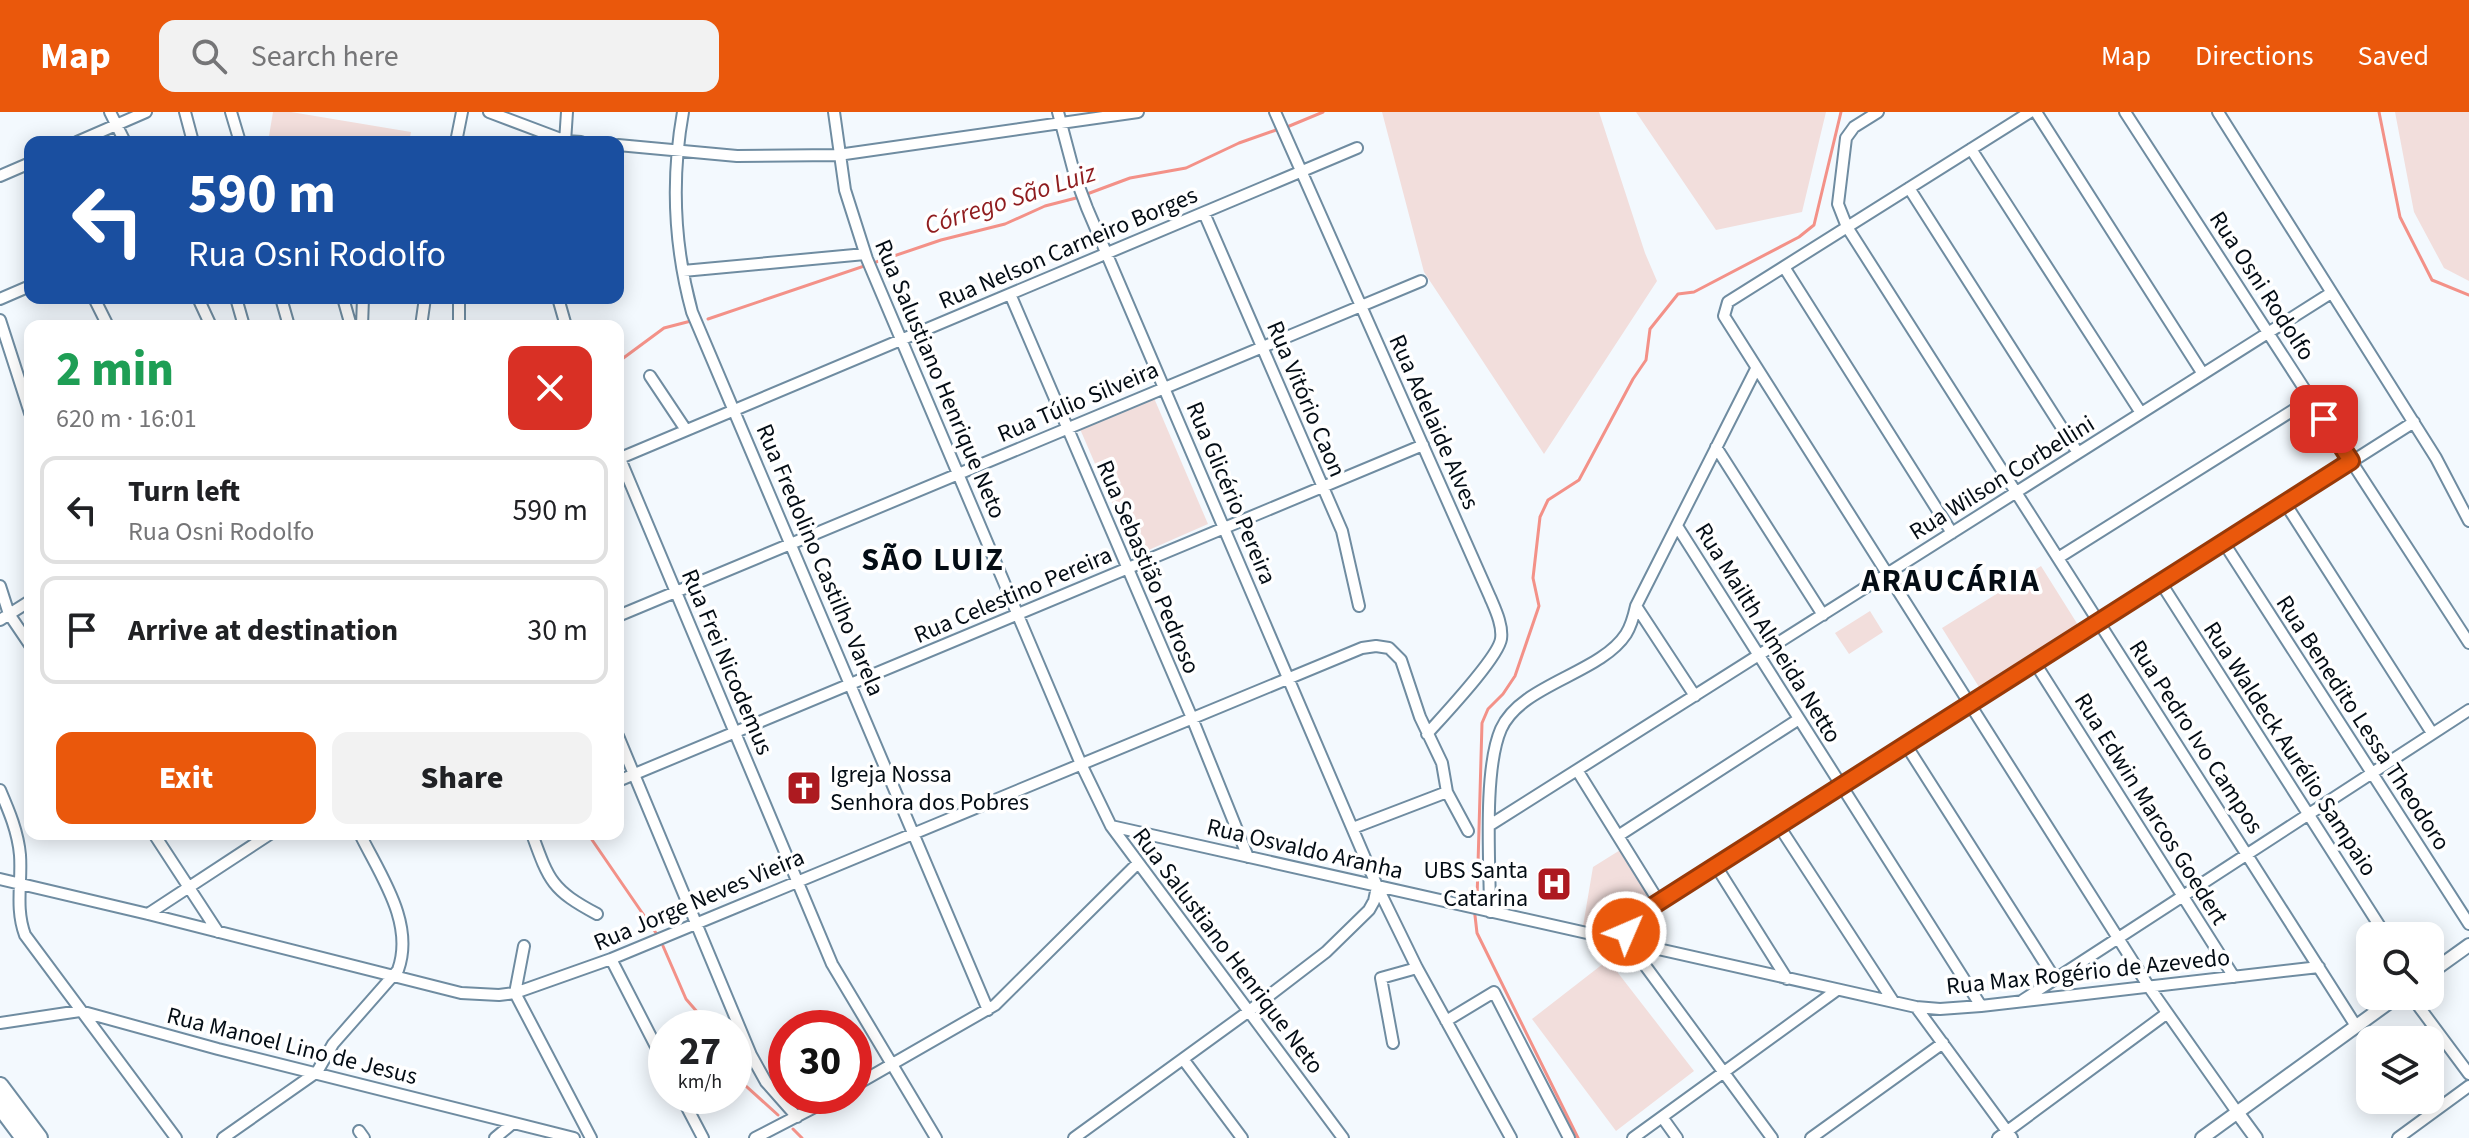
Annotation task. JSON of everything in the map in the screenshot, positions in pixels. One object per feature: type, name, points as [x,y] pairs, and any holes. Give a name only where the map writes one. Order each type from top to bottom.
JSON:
[{"type":"main road","points":[[0,1086],[39,1138]]},
{"type":"main road","points":[[0,1106],[24,1138]]},
{"type":"street","points":[[110,112],[122,136]]},
{"type":"street","points":[[91,136],[146,112]]},
{"type":"street","points":[[185,112],[191,136]]},
{"type":"street","points":[[231,112],[238,136]]},
{"type":"street","points":[[457,136],[462,112]]},
{"type":"street","points":[[489,112],[553,136]]},
{"type":"street","points":[[566,136],[567,112]]},
{"type":"street","name":"Rua Fredolino Castilho Varela","points":[[683,112],[676,151],[675,195],[683,271],[692,312],[988,1010]]},
{"type":"street","name":"Rua Salustiano Henrique Neto","points":[[834,112],[845,190],[872,272],[1081,764],[1111,826],[1343,1138]]},
{"type":"street","points":[[624,146],[737,156],[838,155],[1060,118],[1138,112]]},
{"type":"street","points":[[1847,227],[1838,204],[1846,138],[1854,127],[1878,112]]},
{"type":"street","points":[[2030,112],[1728,302],[1723,311],[1756,369],[2166,1014],[2256,1138]]},
{"type":"street","points":[[2036,112],[2203,374]]},
{"type":"street","name":"Rua Osni Rodolfo","points":[[2125,112],[2469,643]]},
{"type":"street","points":[[2218,112],[2414,422],[2448,478],[2469,521]]},
{"type":"street","name":"Rua Adelaide Alves","points":[[1277,117],[1501,628],[1501,638],[1493,655],[1427,734]]},
{"type":"street","name":"Rua Glicério Pereira","points":[[1060,118],[1087,208],[1377,886],[1417,968],[1511,1138]]},
{"type":"street","name":"Rua Nelson Carneiro Borges","points":[[624,455],[1357,148]]},
{"type":"street","points":[[1971,149],[2141,413]]},
{"type":"street","points":[[0,176],[24,166]]},
{"type":"street","points":[[1909,188],[2078,453]]},
{"type":"street","name":"Rua Vitório Caon","points":[[1204,213],[1344,538],[1359,606]]},
{"type":"street","name":"Rua Pedro Ivo Campos","points":[[1847,227],[2356,1026]]},
{"type":"street","points":[[683,271],[866,256]]},
{"type":"street","points":[[1784,267],[1952,533]]},
{"type":"street","name":"Rua Túlio Silveira","points":[[624,614],[1421,281]]},
{"type":"street","points":[[0,299],[24,289]]},
{"type":"street","name":"Rua Wilson Corbellini","points":[[1490,825],[2331,293]]},
{"type":"street","name":"Rua Sebastião Pedroso","points":[[1010,294],[1192,718],[1248,857]]},
{"type":"street","points":[[0,320],[24,394]]},
{"type":"street","points":[[1486,912],[1493,761],[1501,728],[1511,713],[1619,643],[1627,633],[1636,606],[1756,369]]},
{"type":"street","points":[[650,376],[686,430]]},
{"type":"street","points":[[2058,558],[2311,399]]},
{"type":"street","points":[[1772,1138],[1627,941],[1628,924],[2414,422]]},
{"type":"street","name":"Rua Celestino Pereira","points":[[624,779],[1423,445]]},
{"type":"street","points":[[1716,447],[1823,615]]},
{"type":"street","name":"Rua Frei Nicodemus","points":[[624,469],[832,964],[936,1138]]},
{"type":"street","points":[[2285,503],[2432,733]]},
{"type":"street","name":"Rua Mailth Almeida Netto","points":[[1677,526],[1981,1006]]},
{"type":"street","name":"Rua Benedito Lessa Theodoro","points":[[2224,543],[2469,924]]},
{"type":"street","name":"Rua Waldeck Aurélio Sampaio","points":[[2161,583],[2377,922]]},
{"type":"street","points":[[0,586],[5,617],[24,638]]},
{"type":"street","points":[[5,617],[24,605]]},
{"type":"street","points":[[1636,606],[1695,696]]},
{"type":"street","name":"Rua Jorge Neves Vieira","points":[[0,879],[461,993],[499,995],[515,993],[611,959],[1369,646],[1389,648],[1401,660],[1427,734]]},
{"type":"street","name":"Rua Edwin Marcos Goedert","points":[[2035,663],[2234,977]]},
{"type":"street","points":[[2021,1001],[2469,710]]},
{"type":"street","points":[[1618,836],[1799,719]]},
{"type":"street","points":[[1427,734],[1442,763],[1447,792],[1468,831]]},
{"type":"street","points":[[1906,745],[2055,979]]},
{"type":"street","points":[[624,751],[758,1068],[777,1096],[797,1117]]},
{"type":"street","points":[[1577,770],[1659,902]]},
{"type":"street","points":[[0,790],[19,844],[19,919],[25,935],[176,1138]]},
{"type":"street","points":[[1353,828],[1447,792]]},
{"type":"street","name":"Rua Osvaldo Aranha","points":[[1111,826],[1627,941]]},
{"type":"street","points":[[1779,826],[1893,1001]]},
{"type":"street","points":[[158,840],[218,932]]},
{"type":"street","points":[[148,914],[258,840]]},
{"type":"street","points":[[223,1138],[317,1072],[333,1044],[394,977],[403,958],[401,923],[396,907],[363,840]]},
{"type":"street","points":[[535,840],[553,884],[568,899],[597,914]]},
{"type":"street","points":[[872,1077],[988,1010],[1138,863]]},
{"type":"street","points":[[1716,866],[1787,979]]},
{"type":"street","points":[[1074,1138],[1326,952],[1361,919],[1374,901],[1377,886]]},
{"type":"street","name":"Rua Max Rogério de Azevedo","points":[[1627,941],[1837,990],[1940,1009],[2319,967]]},
{"type":"street","points":[[2444,963],[2469,945]]},
{"type":"street","points":[[524,946],[515,993],[591,1138]]},
{"type":"street","points":[[611,959],[648,1031]]},
{"type":"street","points":[[1393,1043],[1381,978],[1417,968]]},
{"type":"street","points":[[1633,1138],[1837,990]]},
{"type":"street","points":[[1446,1021],[1494,992],[1569,1138]]},
{"type":"street","points":[[1916,1007],[2006,1136],[2166,1014]]},
{"type":"street","points":[[2202,1138],[2378,1010]]},
{"type":"street","points":[[2421,1010],[2469,1074]]},
{"type":"street","name":"Rua Manoel Lino de Jesus","points":[[0,1023],[80,1011],[513,1123],[536,1133],[574,1138]]},
{"type":"street","points":[[1811,1138],[1943,1043]]},
{"type":"street","points":[[1183,1059],[1242,1138]]},
{"type":"street","points":[[2398,1138],[2469,1086]]},
{"type":"street","points":[[690,1114],[703,1138]]},
{"type":"street","points":[[755,1138],[803,1114]]},
{"type":"street","points":[[1662,1117],[1677,1138]]},
{"type":"street","points":[[495,1138],[513,1123]]},
{"type":"shaded area","points":[[273,112],[291,112],[411,132],[410,136],[269,136]]},
{"type":"shaded area","points":[[1382,112],[1599,112],[1657,281],[1544,454],[1424,272]]},
{"type":"shaded area","points":[[1636,112],[1826,112],[1802,212],[1716,230]]},
{"type":"shaded area","points":[[2395,112],[2469,112],[2469,281],[2444,268],[2414,212]]},
{"type":"shaded area","points":[[1154,398],[1208,524],[1135,556],[1080,429]]},
{"type":"shaded area","points":[[2041,566],[2078,625],[1979,687],[1942,628]]},
{"type":"shaded area","points":[[1870,611],[1883,632],[1849,654],[1835,633]]},
{"type":"shaded area","points":[[1625,847],[1659,902],[1634,918],[1627,941],[1582,932],[1593,867]]},
{"type":"shaded area","points":[[1608,960],[1694,1071],[1616,1131],[1532,1019]]},
{"type":"waterway","name":"Córrego São Luiz","points":[[1287,127],[1323,112]]},
{"type":"waterway","points":[[1578,1138],[1477,933],[1474,907],[1477,900],[1482,723],[1488,709],[1515,676],[1539,606],[1533,578],[1540,517],[1548,500],[1579,480],[1646,360],[1650,329],[1678,294],[1694,292],[1799,237],[1814,225],[1841,112]]},
{"type":"waterway","points":[[2379,112],[2400,217],[2432,280],[2469,295]]},
{"type":"waterway","name":"Córrego São Luiz","points":[[1087,194],[1130,178],[1186,168],[1239,143],[1279,129]]},
{"type":"waterway","name":"Córrego São Luiz","points":[[708,319],[941,240],[1005,224],[1045,206],[1080,197]]},
{"type":"waterway","name":"Córrego São Luiz","points":[[624,358],[664,328],[691,321]]},
{"type":"waterway","name":"Córrego São Luiz","points":[[592,840],[656,933]]},
{"type":"waterway","name":"Córrego São Luiz","points":[[663,946],[686,999],[695,1010]]},
{"type":"waterway","name":"Córrego São Luiz","points":[[752,1092],[778,1115]]},
{"type":"waterway","name":"Córrego São Luiz","points":[[793,1129],[802,1138]]},
{"type":"place","name":"Igreja Nossa Senhora dos Pobres","points":[[804,788]]},
{"type":"place","name":"UBS Santa Catarina","points":[[1554,884]]},
{"type":"district","name":"SÃO LUIZ","points":[[933,560]]},
{"type":"district","name":"ARAUCÁRIA","points":[[1951,581]]},
{"type":"route","points":[[1626,932],[1634,918],[2351,461],[2324,419]]}]
